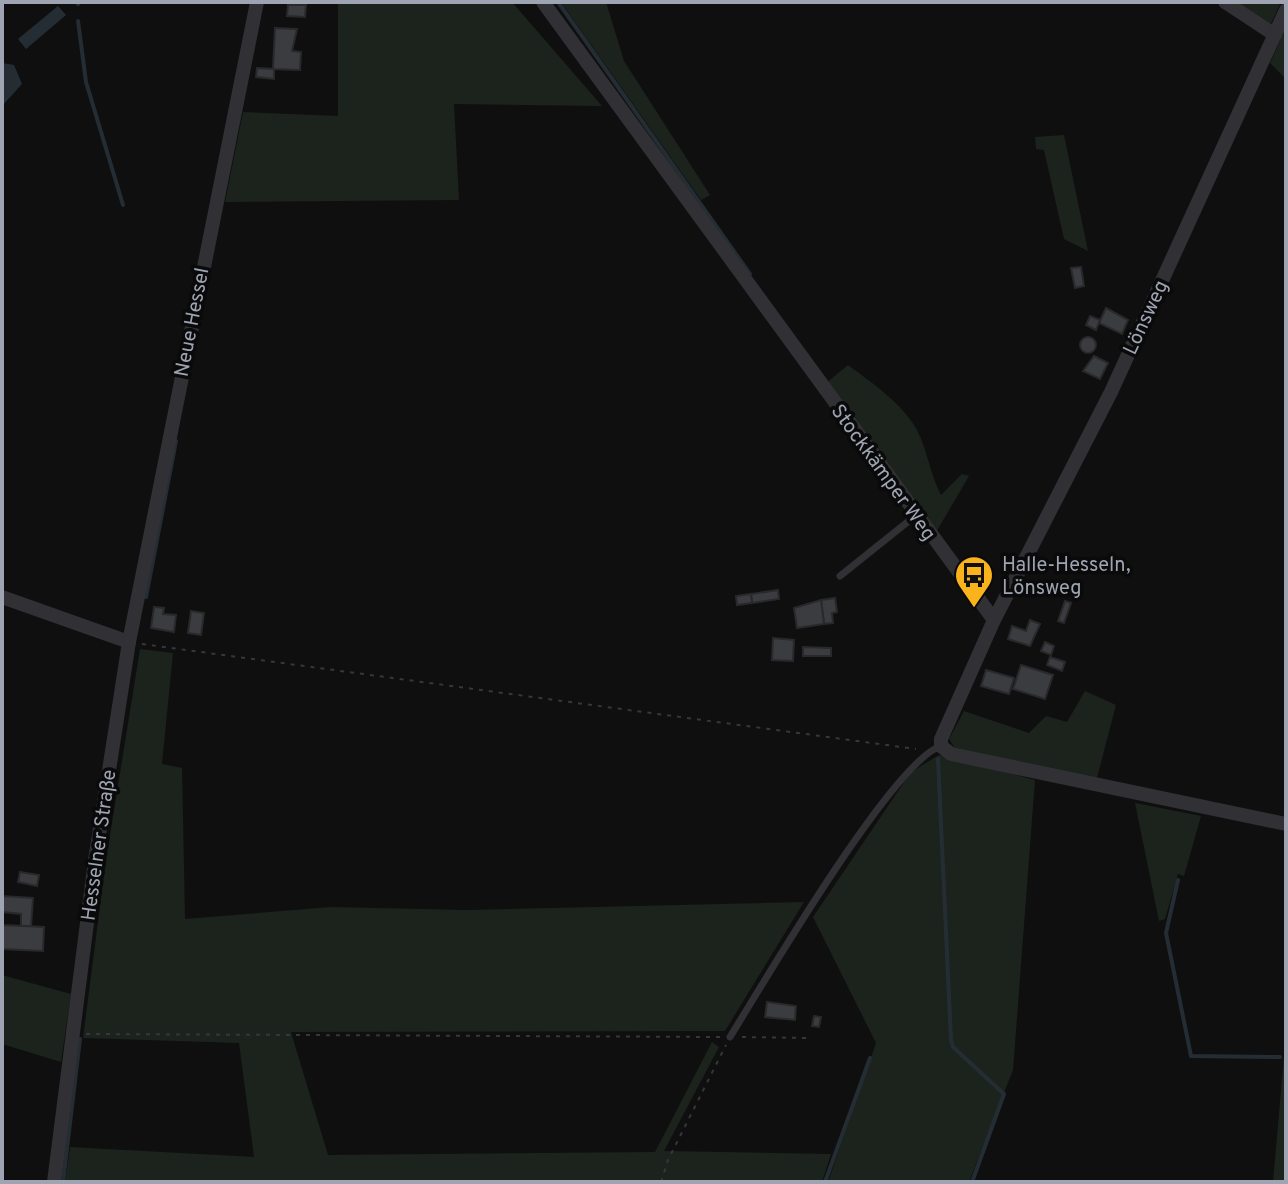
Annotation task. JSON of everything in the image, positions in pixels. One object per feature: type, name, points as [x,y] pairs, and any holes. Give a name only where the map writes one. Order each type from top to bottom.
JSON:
[{"type":"street","name":"Neue Hessel","points":[[129,642],[257,2]]},
{"type":"street","name":"Stockkämper Weg","points":[[543,2],[915,516],[994,620]]},
{"type":"street","points":[[1225,2],[1275,35]]},
{"type":"street","name":"Lönsweg","points":[[994,620],[1111,392],[1286,10]]},
{"type":"street","points":[[2,597],[129,642]]},
{"type":"street","points":[[994,620],[934,748],[1286,824]]},
{"type":"street","name":"Hesselner Straße","points":[[54,1182],[95,860],[129,642]]},
{"type":"lane","points":[[840,576],[915,516]]},
{"type":"lane","points":[[730,1037],[816,897],[908,770],[934,748]]},
{"type":"path","points":[[129,642],[934,748]]},
{"type":"path","points":[[73,1034],[808,1038]]},
{"type":"path","points":[[661,1182],[668,1160],[730,1037]]},
{"type":"shaded area","points":[[338,2],[512,2],[602,106],[454,104],[459,200],[225,202],[243,112],[338,116]]},
{"type":"shaded area","points":[[561,2],[606,2],[624,61],[710,195],[701,200]]},
{"type":"shaded area","points":[[1233,2],[1281,2],[1269,28]]},
{"type":"shaded area","points":[[58,6],[66,15],[26,49],[18,39]]},
{"type":"shaded area","points":[[1286,27],[1286,79],[1270,63]]},
{"type":"shaded area","points":[[2,63],[14,65],[22,84],[2,106]]},
{"type":"shaded area","points":[[1064,135],[1088,251],[1064,239],[1044,150],[1036,149],[1035,137]]},
{"type":"shaded area","points":[[848,365],[886,394],[911,420],[941,495],[962,474],[969,476],[935,534],[825,384]]},
{"type":"shaded area","points":[[140,649],[173,653],[162,764],[182,768],[185,919],[331,907],[466,910],[804,902],[725,1031],[291,1032],[328,1155],[655,1152],[712,1042],[719,1047],[664,1151],[831,1154],[822,1182],[65,1182],[70,1147],[254,1157],[239,1043],[83,1038],[106,860]]},
{"type":"shaded area","points":[[1085,691],[1116,705],[1097,778],[956,750],[949,739],[964,711],[1029,733],[1046,716],[1067,722]]},
{"type":"shaded area","points":[[939,755],[1035,780],[1013,1070],[969,1182],[828,1182],[876,1043],[813,917],[911,772]]},
{"type":"shaded area","points":[[1135,803],[1201,816],[1184,876],[1178,874],[1165,919],[1159,921]]},
{"type":"shaded area","points":[[2,975],[71,994],[61,1062],[2,1044]]},
{"type":"shaded area","points":[[1284,1056],[1286,1182],[1273,1182]]},
{"type":"building","points":[[288,5],[306,5],[305,17],[287,16]]},
{"type":"building","points":[[275,28],[297,29],[292,51],[301,52],[300,70],[273,69]]},
{"type":"building","points":[[257,68],[274,69],[274,79],[256,77]]},
{"type":"building","points":[[1081,267],[1084,286],[1075,288],[1071,268]]},
{"type":"building","points":[[1106,308],[1128,320],[1122,334],[1099,323]]},
{"type":"building","points":[[1090,316],[1100,320],[1096,330],[1086,325]]},
{"type":"building","points":[[1085,337],[1091,337],[1096,345],[1094,351],[1085,353],[1080,348],[1080,342]]},
{"type":"building","points":[[1094,356],[1108,363],[1100,379],[1083,371]]},
{"type":"building","points":[[778,590],[779,599],[752,603],[751,594]]},
{"type":"building","points":[[751,594],[752,603],[737,605],[736,596]]},
{"type":"building","points":[[835,598],[837,612],[832,613],[833,623],[824,624],[821,600]]},
{"type":"building","points":[[821,600],[824,624],[797,628],[794,608]]},
{"type":"building","points":[[1065,601],[1071,603],[1064,623],[1058,621]]},
{"type":"building","points":[[154,607],[164,608],[163,614],[176,615],[174,632],[151,628]]},
{"type":"building","points":[[191,611],[204,613],[201,635],[188,633]]},
{"type":"building","points":[[1030,620],[1040,624],[1030,646],[1008,639],[1012,626],[1026,631]]},
{"type":"building","points":[[773,638],[794,640],[793,661],[772,660]]},
{"type":"building","points":[[1045,642],[1054,646],[1051,655],[1041,651]]},
{"type":"building","points":[[803,647],[831,648],[831,656],[803,656]]},
{"type":"building","points":[[1050,657],[1065,662],[1062,671],[1047,665]]},
{"type":"building","points":[[1021,665],[1053,675],[1045,699],[1013,689]]},
{"type":"building","points":[[986,670],[1014,678],[1009,694],[981,686]]},
{"type":"building","points":[[20,872],[39,875],[37,886],[18,882]]},
{"type":"building","points":[[2,896],[33,898],[31,926],[21,926],[21,914],[2,912]]},
{"type":"building","points":[[2,925],[44,927],[43,951],[2,949]]},
{"type":"building","points":[[767,1002],[796,1006],[795,1020],[765,1017]]},
{"type":"building","points":[[814,1016],[821,1017],[819,1027],[812,1026]]},
{"type":"waterway","points":[[558,2],[750,274]]},
{"type":"waterway","points":[[78,21],[86,82],[123,205]]},
{"type":"waterway","points":[[146,597],[176,441]]},
{"type":"waterway","points":[[938,759],[951,1040],[953,1047],[1004,1094],[972,1182]]},
{"type":"waterway","points":[[1178,880],[1166,933],[1191,1056],[1280,1057]]},
{"type":"waterway","points":[[63,1182],[80,1039]]},
{"type":"waterway","points":[[825,1182],[870,1058]]},
{"type":"place","name":"Halle-Hesseln, Lönsweg","points":[[974,609]]}]
